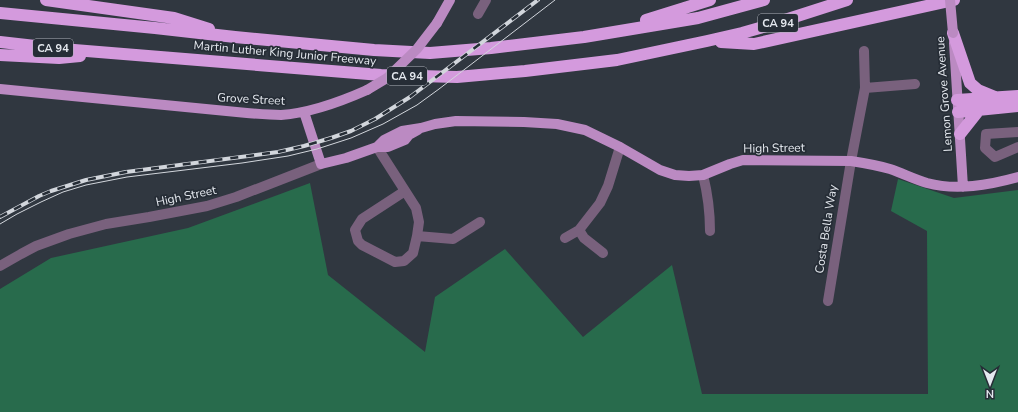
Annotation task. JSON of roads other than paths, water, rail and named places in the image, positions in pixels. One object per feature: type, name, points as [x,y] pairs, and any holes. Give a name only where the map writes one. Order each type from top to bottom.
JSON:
[{"type":"highway","points":[[46,0],[174,18],[235,37]]},
{"type":"highway","points":[[605,34],[710,0]]},
{"type":"highway","name":"Martin Luther King Junior Freeway","points":[[0,14],[374,50],[430,53],[491,48],[605,34],[698,18],[764,0]]},
{"type":"highway","name":"Martin Luther King Junior Freeway","points":[[0,42],[381,75],[457,77],[525,71],[617,60],[708,42],[763,27],[847,0]]},
{"type":"highway","points":[[708,42],[754,44],[954,0]]},
{"type":"highway","points":[[953,33],[970,83],[978,90],[995,97]]},
{"type":"highway","points":[[0,55],[59,58],[105,52]]},
{"type":"highway","points":[[958,106],[995,97],[1018,96]]},
{"type":"highway","points":[[958,106],[979,110],[1018,106]]},
{"type":"highway","points":[[960,134],[979,110]]},
{"type":"main road","name":"Grove Street","points":[[0,89],[247,113],[280,115],[304,112],[345,100],[367,90],[387,78],[417,49],[437,23],[450,0]]},
{"type":"main road","name":"Lemon Grove Avenue","points":[[950,0],[964,187]]},
{"type":"main road","points":[[304,112],[321,164]]},
{"type":"main road","name":"High Street","points":[[321,164],[346,158],[377,147],[384,140],[402,131],[435,124],[456,121],[524,122],[557,124],[584,130],[620,147],[660,170],[676,175],[689,176],[703,174],[743,160],[850,161],[891,169],[927,183],[964,187],[1018,177]]},
{"type":"street","points":[[478,14],[486,0]]},
{"type":"street","name":"Costa Bella Way","points":[[828,301],[850,161],[865,88],[864,51]]},
{"type":"street","points":[[865,88],[915,84]]},
{"type":"street","points":[[1018,132],[986,134],[985,148],[994,157],[1018,148]]},
{"type":"street","points":[[377,147],[416,208],[419,222],[413,253],[404,262],[394,262],[362,245],[358,241],[355,230],[362,219],[405,191]]},
{"type":"street","points":[[565,238],[579,230],[600,203],[608,186],[620,147]]},
{"type":"street","name":"High Street","points":[[0,266],[36,246],[69,234],[106,224],[207,206],[236,197],[321,164]]},
{"type":"street","points":[[703,174],[708,192],[710,231]]},
{"type":"street","points":[[417,236],[453,239],[480,222]]},
{"type":"street","points":[[579,230],[584,238],[603,253]]},
{"type":"tram line","points":[[0,224],[17,214],[63,192],[86,185],[127,177],[288,156],[317,149],[351,138],[383,124],[417,105],[555,0]]},
{"type":"railway","points":[[0,217],[39,196],[86,180],[126,172],[278,152],[304,146],[351,131],[375,119],[410,97],[538,0]]}]
